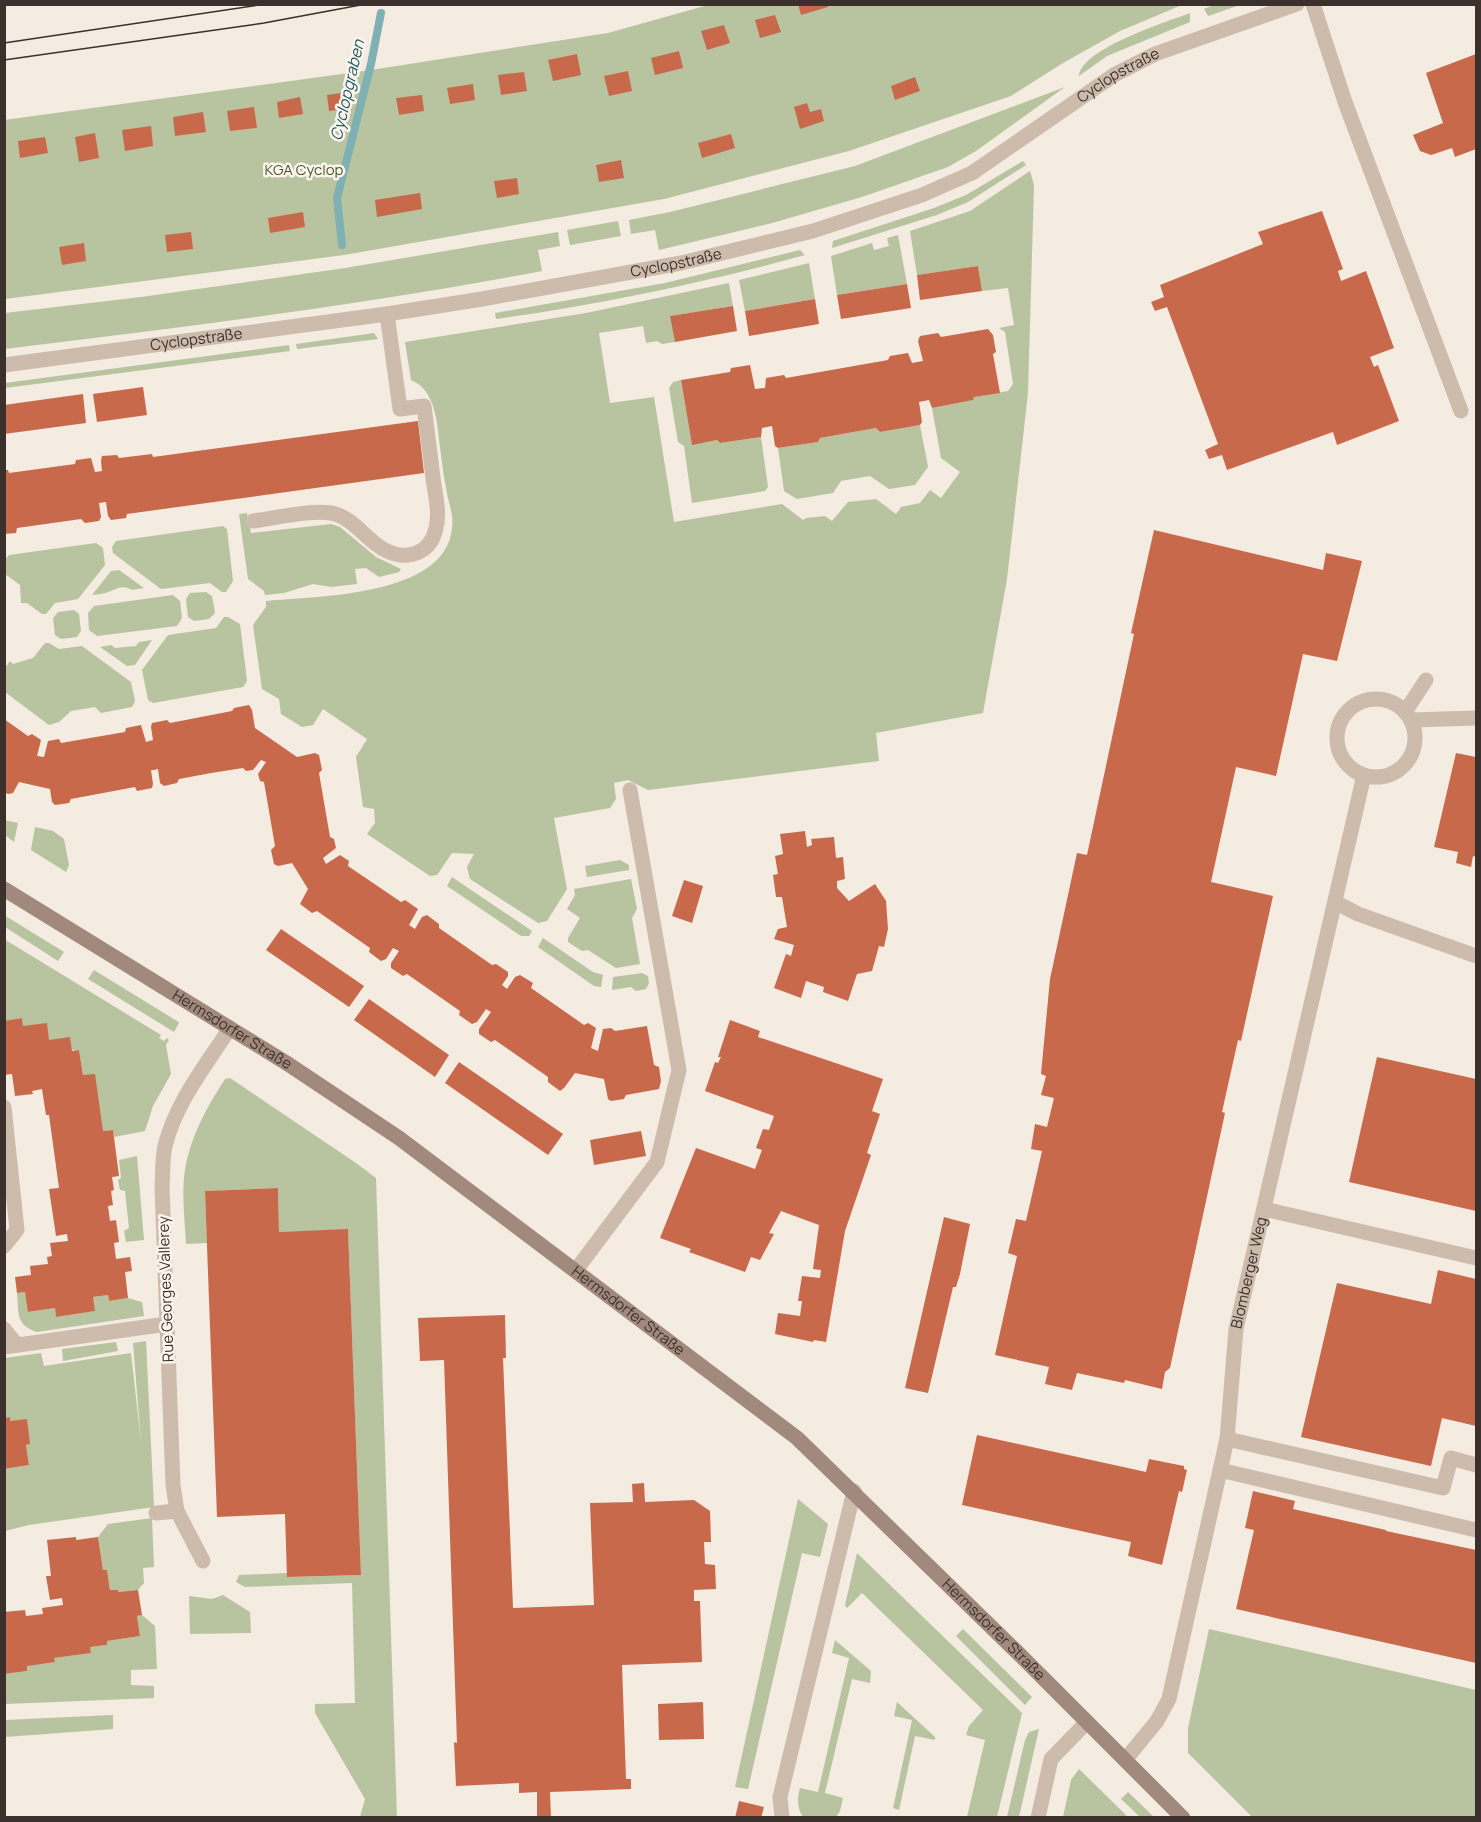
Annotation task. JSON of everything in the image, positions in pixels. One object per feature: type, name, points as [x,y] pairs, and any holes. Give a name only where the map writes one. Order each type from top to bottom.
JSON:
[{"type":"main road","name":"Hermsdorfer Straße","points":[[4,890],[288,1064],[399,1138],[797,1438],[854,1491],[1183,1818]]},
{"type":"street","name":"Cyclopstraße","points":[[4,365],[387,314],[544,288],[681,263],[813,231],[922,195],[972,173],[1114,75],[1155,54],[1297,4]]},
{"type":"street","points":[[1313,4],[1345,102],[1461,411]]},
{"type":"street","points":[[253,521],[332,513],[343,517],[385,550],[402,557],[418,554],[430,543],[436,529],[437,509],[424,405],[400,409],[387,314]]},
{"type":"street","points":[[1408,716],[1426,680]]},
{"type":"street","points":[[1377,699],[1396,705],[1408,716],[1415,733],[1414,746],[1410,758],[1401,768],[1390,775],[1364,776],[1344,761],[1337,738],[1339,726],[1345,715],[1359,704],[1377,699]]},
{"type":"street","points":[[1408,716],[1476,717]]},
{"type":"street","name":"Blomberger Weg","points":[[1125,1760],[1153,1726],[1169,1699],[1227,1439],[1236,1329],[1364,776]]},
{"type":"street","points":[[576,1270],[657,1162],[679,1070],[630,790]]},
{"type":"street","points":[[1335,902],[1358,914],[1476,956]]},
{"type":"street","name":"Rue Georges Vallerey","points":[[203,1561],[177,1511],[173,1485],[162,1187],[164,1149],[171,1125],[184,1100],[230,1028]]},
{"type":"street","points":[[4,1107],[17,1230],[4,1246]]},
{"type":"street","points":[[1264,1209],[1476,1258]]},
{"type":"street","points":[[4,1329],[10,1346],[167,1324]]},
{"type":"street","points":[[1227,1439],[1443,1488],[1451,1458],[1476,1465]]},
{"type":"street","points":[[1220,1470],[1476,1530]]},
{"type":"street","points":[[782,1818],[780,1797],[854,1491]]},
{"type":"street","points":[[156,1513],[177,1511]]},
{"type":"street","points":[[1038,1818],[1051,1759],[1087,1722]]},
{"type":"green space","points":[[1216,4],[1240,5],[1208,16],[1204,9]]},
{"type":"green space","name":"KGA Cyclop","points":[[708,5],[1182,5],[1120,31],[1011,96],[849,151],[664,199],[344,255],[5,299],[4,120],[371,70],[608,33]]},
{"type":"green space","points":[[1190,13],[1190,22],[1107,56],[1079,76],[1083,66],[1109,47]]},
{"type":"green space","points":[[1065,87],[976,151],[948,167],[862,197],[772,223],[659,250],[655,230],[631,234],[629,220],[855,166]]},
{"type":"green space","points":[[1023,161],[1026,165],[968,202],[937,215],[832,248],[833,241],[934,208],[966,195]]},
{"type":"green space","points":[[1030,171],[1034,185],[1028,393],[1007,579],[983,713],[876,733],[879,761],[648,790],[628,780],[614,783],[616,799],[610,808],[554,818],[567,889],[547,921],[538,923],[470,879],[467,867],[474,854],[452,853],[437,875],[430,876],[367,834],[375,823],[374,809],[363,807],[356,757],[367,739],[323,709],[313,725],[302,727],[281,714],[279,699],[262,689],[253,625],[266,607],[266,601],[345,594],[376,588],[404,580],[427,568],[444,551],[452,528],[452,518],[436,418],[426,391],[411,380],[405,342],[586,313],[729,283],[733,306],[671,316],[675,342],[646,343],[643,326],[599,333],[610,403],[654,397],[674,522],[782,504],[803,520],[825,516],[832,521],[848,502],[876,499],[896,514],[901,507],[920,503],[930,490],[941,498],[960,472],[941,458],[932,408],[1008,391],[1013,384],[1005,332],[999,328],[1014,325],[1008,288],[982,291],[978,266],[917,275],[910,231],[970,211]]},
{"type":"green space","points":[[618,221],[621,236],[570,245],[567,230]]},
{"type":"green space","points":[[558,232],[560,246],[538,250],[542,271],[341,305],[5,349],[5,313],[141,297],[345,268]]},
{"type":"green space","points":[[898,235],[907,284],[837,295],[831,256],[872,243],[874,250],[889,246],[887,238]]},
{"type":"green space","points":[[800,250],[805,255],[690,284],[613,300],[496,319],[495,313],[665,283]]},
{"type":"green space","points":[[809,263],[815,299],[745,311],[739,280]]},
{"type":"green space","points":[[374,333],[378,339],[297,349],[296,344]]},
{"type":"green space","points":[[289,345],[290,351],[5,388],[5,383]]},
{"type":"green space","points":[[681,380],[692,444],[717,440],[720,443],[761,437],[768,487],[765,491],[692,503],[684,446],[678,442],[669,388],[673,382]]},
{"type":"green space","points":[[920,425],[928,467],[915,485],[889,489],[870,476],[841,481],[833,493],[797,499],[784,491],[778,448],[818,442],[820,438],[876,428],[880,432]]},
{"type":"green space","points":[[247,513],[251,533],[331,524],[340,527],[376,557],[401,569],[399,572],[379,577],[366,568],[355,569],[357,584],[331,587],[313,584],[284,593],[265,595],[264,591],[248,579],[239,514]]},
{"type":"green space","points":[[223,526],[227,529],[233,581],[226,592],[222,592],[210,583],[161,589],[113,553],[112,547],[116,541]]},
{"type":"green space","points":[[96,543],[103,548],[105,565],[78,599],[55,603],[46,614],[42,614],[27,603],[21,603],[20,585],[5,574],[5,560],[9,555]]},
{"type":"green space","points":[[119,570],[144,588],[132,590],[123,587],[92,595],[111,571]]},
{"type":"green space","points":[[206,592],[212,596],[215,613],[209,619],[194,621],[188,617],[186,599],[190,593]]},
{"type":"green space","points":[[173,595],[180,601],[182,618],[177,626],[97,636],[89,630],[88,613],[94,606]]},
{"type":"green space","points":[[74,610],[79,614],[81,631],[77,637],[61,639],[55,635],[53,618],[58,612]]},
{"type":"green space","points":[[224,617],[240,624],[247,681],[243,687],[153,703],[148,700],[142,670],[168,635],[216,628]]},
{"type":"green space","points":[[152,640],[135,665],[127,666],[100,647],[136,646],[139,642]]},
{"type":"green space","points":[[45,643],[59,649],[82,646],[131,682],[135,701],[132,707],[101,713],[95,707],[71,711],[59,722],[49,725],[5,692],[5,668],[10,661],[13,664],[33,658]]},
{"type":"green space","points":[[4,820],[18,823],[14,842],[5,835]]},
{"type":"green space","points":[[35,827],[53,831],[64,839],[69,865],[66,872],[31,850]]},
{"type":"green space","points":[[620,860],[629,865],[629,870],[587,877],[585,866]]},
{"type":"green space","points":[[452,877],[532,931],[529,936],[521,936],[447,886]]},
{"type":"green space","points":[[631,879],[637,909],[632,918],[640,964],[616,968],[588,950],[582,951],[568,942],[580,918],[567,909],[575,895],[574,889]]},
{"type":"green space","points":[[4,915],[64,952],[58,961],[5,927]]},
{"type":"green space","points":[[543,938],[593,972],[603,975],[601,987],[594,986],[538,947]]},
{"type":"green space","points":[[4,939],[161,1035],[159,1038],[164,1041],[167,1038],[169,1040],[166,1045],[171,1074],[153,1106],[145,1131],[114,1137],[113,1130],[103,1131],[83,1075],[79,1050],[58,1046],[43,1038],[23,1026],[22,1018],[5,1021]]},
{"type":"green space","points":[[94,970],[177,1021],[179,1023],[174,1032],[88,979]]},
{"type":"green space","points":[[642,973],[648,976],[649,983],[646,989],[636,991],[631,987],[612,990],[613,977]]},
{"type":"green space","points":[[230,1078],[376,1178],[397,1817],[360,1817],[365,1799],[315,1713],[315,1704],[355,1703],[352,1583],[245,1587],[236,1582],[239,1575],[287,1573],[287,1577],[361,1575],[348,1230],[279,1232],[278,1188],[205,1191],[207,1243],[186,1244],[183,1186],[189,1151],[198,1126],[211,1102],[225,1079]]},
{"type":"green space","points":[[137,1156],[144,1240],[126,1242],[124,1231],[129,1228],[125,1191],[120,1190],[118,1180],[121,1178],[119,1160]]},
{"type":"green space","points":[[25,1292],[29,1312],[55,1308],[56,1317],[94,1311],[93,1297],[108,1295],[109,1301],[128,1298],[142,1302],[144,1316],[37,1332],[25,1326],[18,1312],[17,1293]]},
{"type":"green space","points":[[146,1341],[154,1507],[29,1525],[5,1531],[5,1469],[29,1465],[26,1445],[30,1444],[10,1421],[10,1417],[5,1418],[5,1358],[41,1353],[44,1366],[131,1353],[141,1442],[133,1343]]},
{"type":"green space","points":[[116,1342],[118,1351],[63,1361],[62,1349]]},
{"type":"green space","points":[[798,1499],[828,1524],[820,1557],[802,1553],[748,1789],[735,1787]]},
{"type":"green space","points":[[152,1518],[154,1567],[143,1568],[144,1583],[138,1590],[118,1592],[118,1590],[110,1590],[107,1570],[103,1570],[98,1537],[108,1524]]},
{"type":"green space","points":[[857,1553],[1022,1713],[997,1817],[967,1817],[985,1740],[966,1735],[969,1726],[983,1710],[862,1593],[847,1608],[845,1605]]},
{"type":"green space","points":[[223,1595],[250,1612],[251,1633],[190,1634],[189,1596],[212,1599]]},
{"type":"green space","points":[[142,1615],[155,1626],[157,1669],[131,1670],[131,1685],[154,1686],[154,1698],[5,1704],[4,1674],[27,1671],[27,1666],[54,1658],[90,1653],[90,1647],[107,1645],[107,1641],[140,1636],[137,1616]]},
{"type":"green space","points":[[963,1629],[1032,1697],[1025,1705],[956,1636]]},
{"type":"green space","points":[[1209,1629],[1476,1690],[1476,1817],[1252,1817],[1188,1753],[1188,1728]]},
{"type":"green space","points":[[835,1640],[871,1671],[870,1683],[852,1679],[825,1793],[843,1798],[840,1811],[836,1817],[803,1817],[798,1803],[800,1788],[818,1792],[849,1658],[832,1653]]},
{"type":"green space","points":[[897,1702],[935,1737],[935,1740],[915,1736],[899,1810],[893,1808],[912,1720],[894,1716]]},
{"type":"green space","points":[[113,1715],[113,1729],[5,1737],[5,1720]]},
{"type":"green space","points":[[1039,1729],[1019,1817],[1007,1817],[1025,1740],[1029,1732]]},
{"type":"green space","points":[[1079,1769],[1128,1817],[1063,1817],[1071,1780]]},
{"type":"green space","points":[[1128,1792],[1154,1817],[1140,1817],[1121,1799]]},
{"type":"building","points":[[798,4],[827,4],[828,7],[801,15]]},
{"type":"building","points":[[775,15],[781,32],[760,38],[755,20]]},
{"type":"building","points":[[724,25],[730,43],[707,50],[701,31]]},
{"type":"building","points":[[679,51],[683,68],[655,75],[651,58]]},
{"type":"building","points":[[577,54],[581,75],[553,81],[548,60]]},
{"type":"building","points":[[1476,54],[1476,149],[1455,157],[1452,148],[1431,155],[1420,151],[1413,135],[1443,123],[1426,73]]},
{"type":"building","points":[[628,71],[632,91],[609,96],[604,76]]},
{"type":"building","points":[[524,72],[527,91],[501,95],[498,75]]},
{"type":"building","points":[[915,77],[920,91],[895,100],[891,86]]},
{"type":"building","points":[[473,84],[475,100],[450,104],[447,88]]},
{"type":"building","points":[[348,92],[351,108],[329,111],[327,95]]},
{"type":"building","points":[[422,95],[424,111],[399,115],[396,98]]},
{"type":"building","points":[[300,97],[303,114],[279,118],[277,102]]},
{"type":"building","points":[[807,103],[810,112],[821,109],[824,121],[800,129],[794,107]]},
{"type":"building","points":[[254,107],[257,128],[230,131],[227,111]]},
{"type":"building","points":[[203,112],[206,132],[175,136],[173,117]]},
{"type":"building","points":[[151,126],[153,146],[125,151],[122,130]]},
{"type":"building","points":[[95,133],[99,158],[79,162],[75,137]]},
{"type":"building","points":[[731,134],[735,148],[702,158],[698,143]]},
{"type":"building","points":[[45,137],[48,153],[20,158],[18,141]]},
{"type":"building","points":[[621,160],[624,178],[599,182],[596,165]]},
{"type":"building","points":[[517,178],[519,194],[497,198],[494,181]]},
{"type":"building","points":[[420,193],[422,209],[377,217],[375,200]]},
{"type":"building","points":[[1322,211],[1343,269],[1338,271],[1341,281],[1366,271],[1394,348],[1370,357],[1374,367],[1378,365],[1399,421],[1337,445],[1333,432],[1227,470],[1222,455],[1209,459],[1205,450],[1218,444],[1167,307],[1155,311],[1151,302],[1164,297],[1160,285],[1263,244],[1258,232]]},
{"type":"building","points":[[303,212],[305,227],[270,233],[268,218]]},
{"type":"building","points":[[191,232],[193,249],[167,252],[165,235]]},
{"type":"building","points":[[84,243],[86,261],[62,265],[59,247]]},
{"type":"building","points":[[978,266],[982,291],[920,300],[917,275]]},
{"type":"building","points":[[907,284],[911,308],[841,319],[837,295]]},
{"type":"building","points":[[815,299],[819,324],[749,336],[745,311]]},
{"type":"building","points":[[733,306],[737,331],[675,342],[670,316]]},
{"type":"building","points":[[988,329],[993,335],[996,352],[993,354],[1000,393],[932,408],[929,400],[919,402],[922,422],[920,425],[880,432],[876,428],[820,438],[818,442],[778,448],[775,446],[772,426],[762,428],[761,437],[720,443],[717,440],[692,445],[681,380],[730,372],[731,368],[750,365],[755,389],[765,388],[766,378],[784,375],[786,378],[888,360],[890,356],[908,353],[912,363],[923,361],[918,341],[920,336],[938,333],[941,337]]},
{"type":"building","points":[[143,387],[147,415],[97,422],[93,394]]},
{"type":"building","points":[[83,394],[86,423],[4,434],[4,405]]},
{"type":"building","points":[[418,421],[424,473],[127,514],[126,518],[111,520],[108,516],[106,502],[99,503],[101,517],[99,521],[85,523],[81,519],[17,528],[16,533],[4,534],[4,470],[8,470],[9,473],[75,464],[76,460],[91,458],[95,472],[102,471],[102,456],[117,455],[119,458],[152,454],[153,457]]},
{"type":"building","points":[[1154,530],[1323,570],[1326,553],[1362,561],[1337,661],[1303,654],[1276,776],[1236,767],[1211,882],[1273,896],[1241,1041],[1238,1040],[1222,1112],[1225,1113],[1170,1368],[1165,1372],[1162,1389],[1125,1380],[1124,1383],[1077,1373],[1072,1390],[1045,1384],[1049,1367],[995,1355],[1017,1256],[1008,1253],[1016,1219],[1026,1221],[1042,1151],[1031,1149],[1035,1124],[1047,1127],[1054,1098],[1041,1095],[1046,1076],[1041,1074],[1050,979],[1077,853],[1087,855]]},
{"type":"building","points":[[249,705],[255,728],[297,757],[315,753],[319,755],[322,770],[319,773],[330,837],[334,839],[336,848],[323,858],[326,864],[340,855],[349,861],[348,866],[401,902],[405,900],[418,909],[409,925],[415,929],[422,917],[427,915],[439,924],[439,928],[492,965],[496,964],[508,972],[502,985],[507,989],[515,977],[520,975],[533,983],[531,988],[584,1025],[588,1023],[596,1028],[591,1048],[598,1051],[603,1029],[611,1028],[615,1031],[647,1026],[654,1065],[659,1067],[661,1081],[659,1089],[626,1095],[624,1099],[611,1101],[608,1099],[604,1079],[575,1073],[560,1091],[548,1082],[548,1077],[495,1040],[491,1042],[479,1034],[479,1029],[491,1012],[486,1009],[477,1022],[472,1024],[459,1015],[460,1011],[407,974],[403,976],[391,968],[391,963],[399,951],[393,948],[386,959],[381,961],[369,952],[370,948],[317,911],[312,913],[300,904],[308,889],[292,863],[278,866],[274,864],[271,850],[275,846],[264,782],[260,781],[258,774],[266,762],[261,760],[253,770],[246,771],[243,768],[211,773],[179,779],[177,783],[164,786],[160,783],[158,769],[151,770],[152,788],[137,791],[135,787],[71,799],[69,803],[55,805],[52,802],[50,789],[19,782],[13,793],[4,792],[4,719],[28,736],[32,734],[41,740],[37,756],[44,757],[48,741],[59,739],[61,743],[125,732],[126,728],[141,725],[146,742],[153,740],[152,723],[167,720],[170,723],[232,711],[234,708]]},
{"type":"building","points":[[1456,753],[1476,757],[1476,857],[1473,856],[1471,867],[1456,863],[1458,852],[1434,847]]},
{"type":"building","points":[[805,831],[807,847],[812,845],[811,839],[834,837],[836,858],[843,857],[845,879],[837,881],[837,888],[849,901],[875,884],[886,901],[888,929],[884,947],[879,946],[872,971],[857,974],[848,1001],[823,992],[824,987],[806,981],[801,998],[774,988],[786,954],[791,956],[794,945],[774,939],[778,929],[787,927],[782,897],[776,897],[773,875],[778,874],[775,856],[783,854],[780,834]]},
{"type":"building","points":[[684,880],[703,886],[692,923],[672,916]]},
{"type":"building","points":[[281,929],[364,986],[349,1007],[266,950]]},
{"type":"building","points":[[369,999],[449,1055],[435,1077],[354,1020]]},
{"type":"building","points":[[22,1018],[23,1026],[47,1023],[49,1040],[70,1037],[72,1051],[79,1050],[83,1075],[95,1074],[103,1131],[113,1130],[119,1176],[112,1177],[113,1205],[108,1206],[110,1221],[116,1220],[119,1242],[114,1243],[116,1259],[130,1257],[132,1271],[125,1272],[128,1298],[109,1301],[108,1295],[93,1297],[95,1311],[56,1317],[55,1308],[28,1312],[25,1292],[17,1293],[15,1277],[31,1275],[30,1266],[48,1264],[47,1257],[52,1256],[50,1243],[68,1241],[67,1234],[56,1236],[49,1189],[59,1188],[49,1115],[46,1115],[42,1089],[32,1091],[33,1094],[15,1096],[12,1074],[4,1075],[4,1021]]},
{"type":"building","points":[[730,1020],[760,1031],[758,1037],[883,1079],[872,1111],[880,1114],[867,1153],[871,1155],[845,1231],[826,1342],[814,1340],[813,1342],[775,1334],[778,1313],[800,1316],[802,1301],[798,1301],[802,1276],[820,1278],[821,1270],[813,1269],[819,1225],[781,1211],[769,1233],[774,1234],[760,1260],[751,1257],[745,1272],[689,1252],[691,1249],[660,1238],[696,1148],[755,1169],[762,1150],[756,1148],[763,1129],[769,1130],[774,1116],[705,1091],[715,1062],[718,1063],[721,1057],[718,1057]]},
{"type":"building","points":[[1377,1057],[1476,1079],[1476,1211],[1349,1182]]},
{"type":"building","points":[[459,1062],[563,1134],[548,1155],[445,1083]]},
{"type":"building","points":[[641,1131],[646,1156],[594,1165],[590,1140]]},
{"type":"building","points":[[278,1188],[279,1232],[348,1229],[361,1575],[287,1577],[285,1514],[217,1517],[205,1191]]},
{"type":"building","points":[[944,1217],[970,1224],[960,1274],[956,1287],[953,1287],[928,1393],[905,1388]]},
{"type":"building","points":[[1438,1270],[1476,1279],[1476,1426],[1442,1418],[1431,1466],[1301,1437],[1337,1283],[1431,1304]]},
{"type":"building","points":[[505,1315],[506,1358],[503,1358],[513,1608],[594,1605],[590,1503],[633,1502],[632,1484],[644,1483],[645,1502],[694,1500],[710,1511],[711,1542],[704,1542],[705,1564],[715,1565],[716,1589],[694,1590],[694,1601],[700,1601],[702,1662],[622,1665],[626,1779],[631,1779],[631,1789],[550,1792],[551,1818],[537,1818],[537,1792],[519,1793],[519,1783],[456,1786],[454,1742],[457,1743],[444,1360],[420,1361],[418,1318]]},
{"type":"building","points":[[10,1417],[10,1421],[27,1419],[30,1444],[26,1445],[29,1465],[4,1469],[4,1418]]},
{"type":"building","points":[[977,1435],[1146,1472],[1149,1459],[1184,1466],[1187,1470],[1182,1492],[1179,1491],[1162,1565],[1128,1556],[1131,1542],[962,1505]]},
{"type":"building","points":[[1253,1491],[1295,1501],[1293,1509],[1476,1550],[1476,1663],[1236,1609],[1254,1530],[1245,1528]]},
{"type":"building","points":[[76,1537],[76,1540],[98,1537],[103,1570],[107,1570],[110,1590],[118,1590],[118,1592],[138,1590],[142,1615],[137,1616],[140,1636],[107,1641],[107,1645],[90,1647],[91,1653],[54,1658],[55,1662],[27,1666],[27,1671],[4,1674],[4,1612],[25,1610],[26,1616],[43,1614],[42,1608],[63,1605],[62,1598],[50,1600],[46,1576],[51,1576],[47,1540]]},
{"type":"building","points":[[703,1702],[704,1739],[659,1740],[658,1704]]},
{"type":"building","points":[[739,1801],[764,1807],[761,1818],[735,1818]]},
{"type":"waterway","name":"Cyclopgraben","points":[[342,245],[337,198],[371,64],[381,13]]},
{"type":"tram line","points":[[4,43],[266,4]]},
{"type":"tram line","points":[[4,60],[264,23],[366,4]]}]
